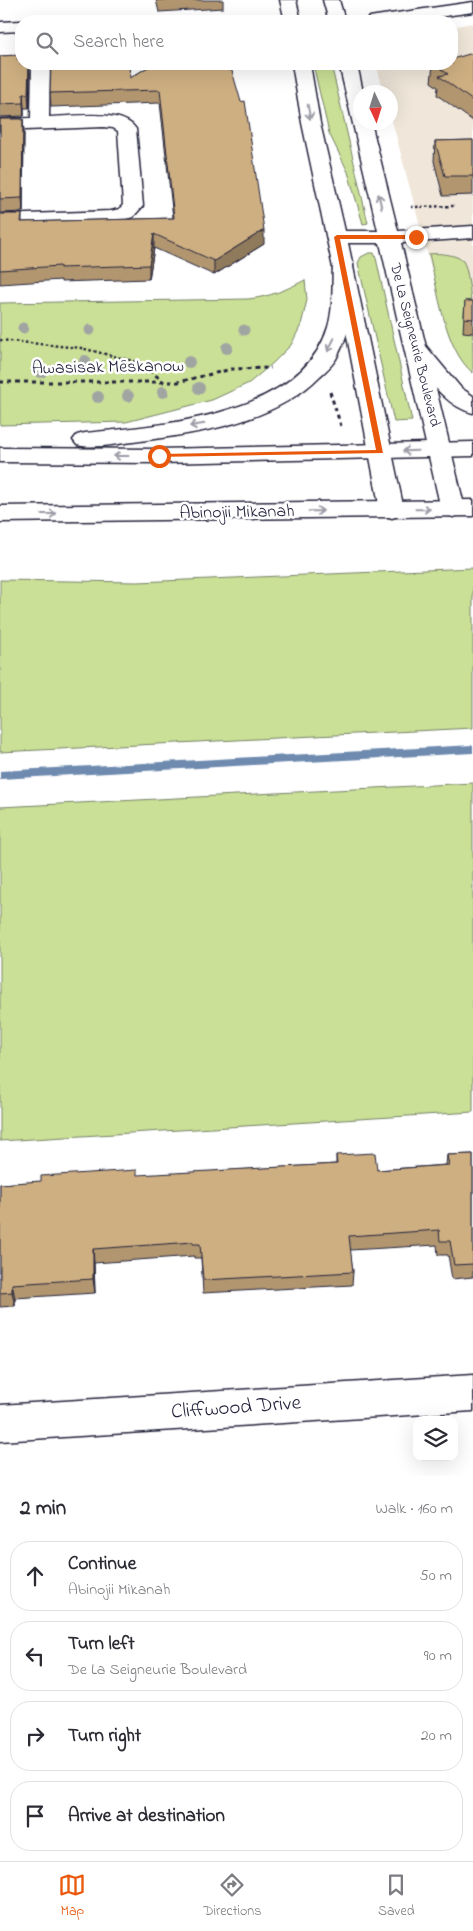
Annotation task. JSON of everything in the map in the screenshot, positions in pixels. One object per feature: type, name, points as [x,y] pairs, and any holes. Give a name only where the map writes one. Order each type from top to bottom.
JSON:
[{"type":"street","points":[[288,0],[292,15]]},
{"type":"street","points":[[331,0],[335,15]]},
{"type":"street","points":[[399,15],[426,8],[473,7]]},
{"type":"street","points":[[0,27],[15,26]]},
{"type":"street","points":[[0,44],[15,43]]},
{"type":"street","points":[[40,123],[41,70]]},
{"type":"street","points":[[302,70],[311,123],[343,263],[392,510]]},
{"type":"street","points":[[349,70],[353,87]]},
{"type":"street","points":[[0,125],[103,121],[118,123],[127,129],[133,206],[126,213],[112,217],[0,221]]},
{"type":"street","name":"De La Seigneurie Boulevard","points":[[364,130],[440,450],[463,508]]},
{"type":"street","points":[[337,237],[446,236],[473,232]]},
{"type":"street","points":[[0,449],[121,437],[208,423],[244,413],[270,402],[290,391],[306,378],[320,364],[331,348],[339,327],[343,263]]},
{"type":"street","points":[[417,350],[453,394],[473,406]]},
{"type":"street","points":[[0,455],[159,456],[473,449]]},
{"type":"street","name":"Abinojii Mikanah","points":[[0,514],[463,508]]},
{"type":"street","name":"Cliffwood Drive","points":[[0,1423],[473,1393]]},
{"type":"path","points":[[408,207],[454,206]]},
{"type":"path","points":[[0,340],[81,348],[141,363],[164,382]]},
{"type":"path","name":"Awasisak Mēskanow","points":[[0,382],[178,382],[232,369],[275,368]]},
{"type":"shaded area","points":[[473,23],[473,343],[451,343],[394,130],[398,130],[398,85],[382,85],[378,70],[458,70],[458,26]]},
{"type":"green space","points":[[314,70],[332,70],[368,223],[363,224],[348,172],[329,133]]},
{"type":"green space","points":[[374,253],[376,258],[412,421],[394,422],[358,263],[361,257]]},
{"type":"green space","points":[[429,254],[452,255],[463,261],[466,269],[472,314],[473,373],[455,349],[443,318]]},
{"type":"green space","points":[[305,280],[307,300],[301,325],[291,345],[249,383],[212,400],[126,422],[0,425],[0,303],[248,299],[263,297]]},
{"type":"green space","points":[[473,568],[473,728],[0,752],[0,580],[138,582]]},
{"type":"green space","points":[[473,783],[473,1112],[0,1141],[0,807]]},
{"type":"building","points":[[473,53],[473,101],[439,76],[448,74],[442,70],[458,70],[458,57]]},
{"type":"building","points":[[15,55],[15,70],[29,70],[28,94],[23,94],[23,103],[0,104],[0,56]]},
{"type":"building","points":[[51,70],[129,70],[130,78],[143,70],[232,71],[241,102],[245,101],[264,230],[214,261],[154,234],[149,265],[60,268],[60,266],[0,270],[0,214],[22,214],[21,222],[174,218],[160,90],[50,93]]},
{"type":"building","points":[[0,119],[23,119],[22,198],[0,199]]},
{"type":"building","points":[[473,140],[473,176],[445,176],[435,141]]},
{"type":"building","points":[[465,301],[473,301],[473,319],[464,318]]},
{"type":"building","points":[[375,1153],[377,1170],[449,1165],[447,1155],[473,1154],[473,1264],[454,1265],[450,1241],[440,1241],[439,1230],[349,1236],[353,1272],[203,1280],[200,1244],[193,1244],[193,1242],[93,1249],[93,1279],[12,1284],[12,1292],[0,1293],[0,1184],[41,1181],[41,1176],[137,1170],[137,1175],[337,1164],[336,1155]]},
{"type":"waterway","points":[[0,775],[473,749]]},
{"type":"route","points":[[159,456],[380,452],[337,237],[416,237]]}]
